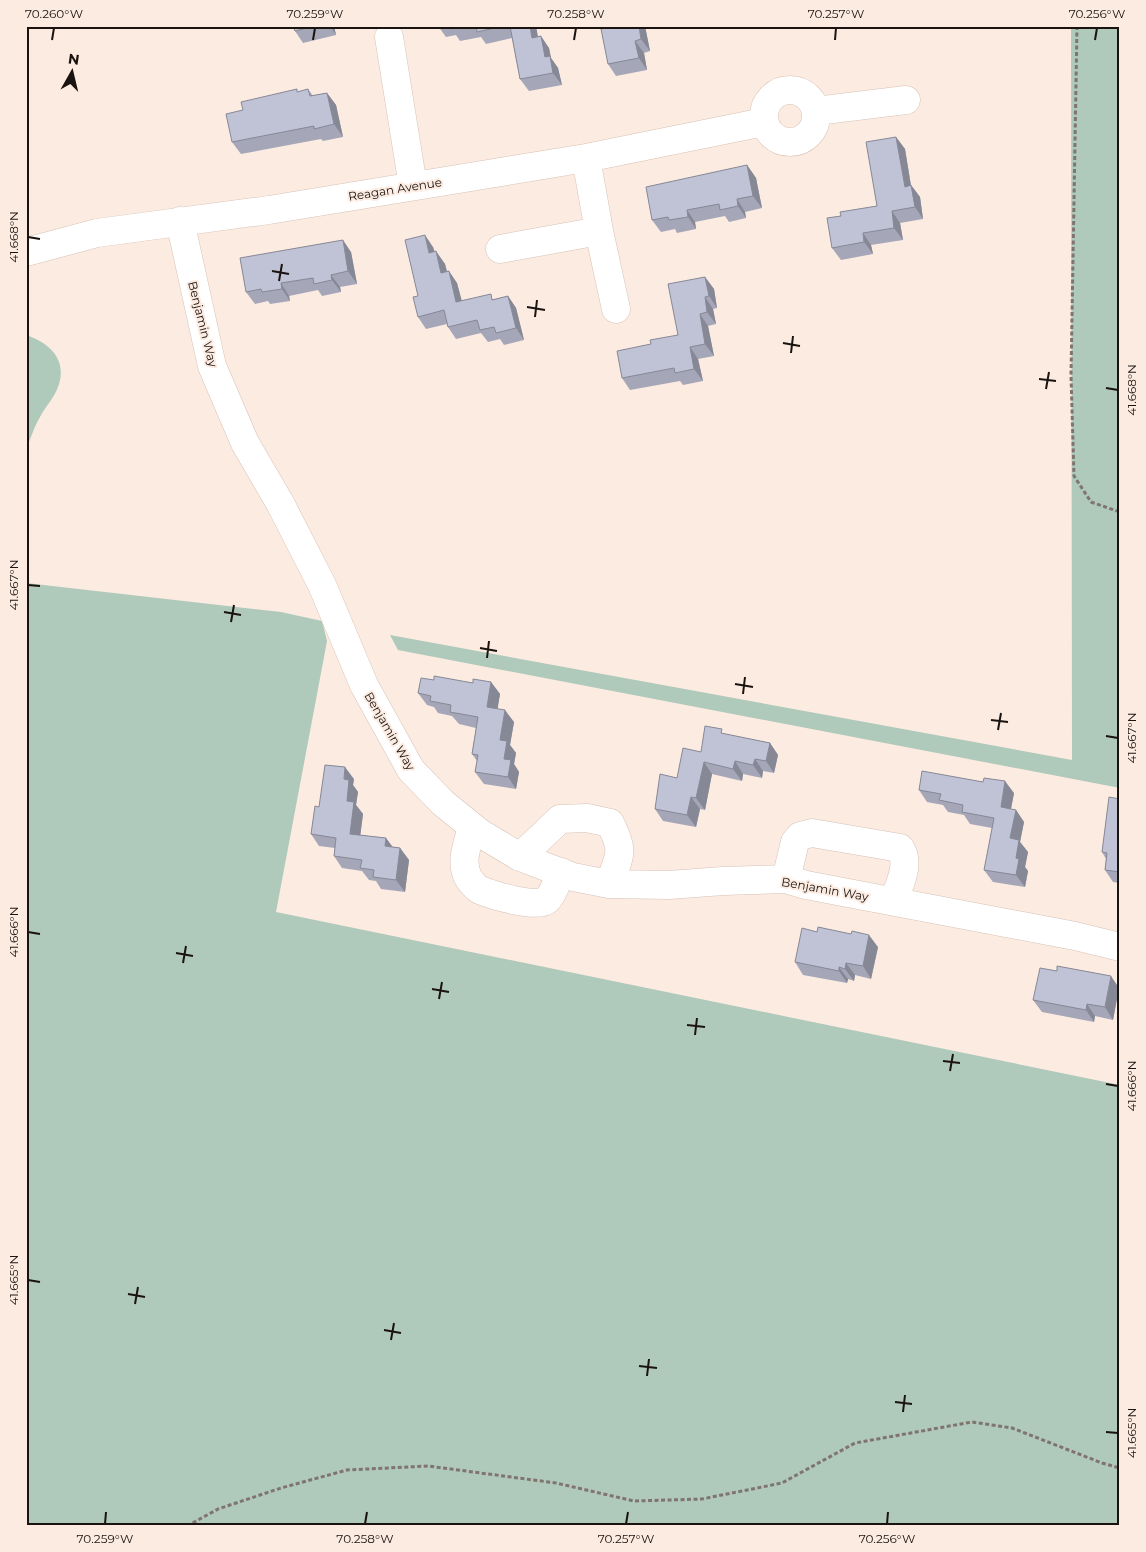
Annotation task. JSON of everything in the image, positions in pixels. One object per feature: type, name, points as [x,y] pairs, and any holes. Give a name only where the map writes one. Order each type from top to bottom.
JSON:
[{"type":"street","points":[[389,37],[413,186]]},
{"type":"street","points":[[789,89],[807,95],[813,102],[816,111],[816,122],[812,132],[794,142],[784,142],[775,138],[768,131],[764,122],[764,110],[769,100],[778,92],[789,89]]},
{"type":"street","points":[[816,111],[906,100]]},
{"type":"street","name":"Reagan Avenue","points":[[26,252],[97,233],[269,210],[586,158],[764,122]]},
{"type":"street","points":[[586,158],[616,309]]},
{"type":"street","name":"Benjamin Way","points":[[180,221],[212,366],[245,443],[280,503],[313,568],[364,686],[411,770],[443,803],[472,827],[520,857],[573,877],[609,884],[670,885],[786,879],[806,885],[1075,936],[1120,947]]},
{"type":"street","points":[[500,249],[599,231]]},
{"type":"street","points":[[520,857],[560,819],[587,818],[610,823],[618,838],[620,854],[609,884]]},
{"type":"street","points":[[472,827],[465,862],[468,878],[480,890],[528,903],[542,903],[548,900],[561,872]]},
{"type":"street","points":[[786,879],[795,842],[800,836],[812,833],[900,848],[904,854],[905,866],[894,901]]},
{"type":"path","points":[[1077,26],[1071,375],[1074,476],[1091,502],[1120,512]]},
{"type":"path","points":[[187,1526],[218,1509],[281,1488],[347,1470],[428,1466],[556,1483],[634,1501],[702,1499],[782,1483],[855,1442],[972,1422],[1012,1428],[1102,1463],[1120,1468]]},
{"type":"green space","points":[[1071,26],[1120,26],[1120,788],[398,650],[390,635],[1072,760]]},
{"type":"green space","points":[[26,335],[35,338],[49,348],[59,361],[61,369],[58,387],[42,413],[26,449]]},
{"type":"green space","points":[[26,583],[281,612],[322,621],[327,641],[276,912],[1120,1085],[1120,1526],[26,1526]]},
{"type":"building","points":[[293,26],[315,26],[295,31]]},
{"type":"building","points":[[451,26],[468,26],[452,29]]},
{"type":"building","points":[[476,26],[504,26],[477,32]]},
{"type":"building","points":[[510,26],[530,26],[532,38],[541,36],[545,57],[550,56],[553,73],[520,79]]},
{"type":"building","points":[[612,26],[639,26],[641,39],[635,41],[639,58],[608,64],[601,29]]},
{"type":"building","points":[[297,89],[297,92],[308,89],[310,96],[327,93],[334,124],[314,129],[314,126],[232,142],[226,114],[243,110],[241,102]]},
{"type":"building","points":[[896,137],[905,187],[911,185],[915,207],[892,211],[894,228],[863,233],[864,242],[832,248],[827,218],[841,216],[840,212],[877,206],[866,142]]},
{"type":"building","points":[[747,165],[753,196],[737,199],[738,206],[720,210],[719,204],[687,210],[688,217],[669,220],[668,217],[652,220],[646,187]]},
{"type":"building","points":[[425,235],[429,253],[436,251],[441,273],[449,271],[456,302],[491,294],[492,300],[508,296],[516,328],[496,333],[494,327],[480,330],[477,320],[448,327],[444,310],[418,317],[413,297],[418,296],[405,240]]},
{"type":"building","points":[[343,240],[348,271],[331,275],[332,280],[314,284],[313,278],[281,283],[282,289],[262,292],[261,289],[246,292],[240,258]]},
{"type":"building","points":[[705,277],[709,296],[705,297],[707,312],[700,314],[705,344],[690,347],[694,369],[675,373],[674,368],[622,378],[617,351],[651,344],[650,340],[678,335],[668,284]]},
{"type":"building","points":[[434,676],[473,683],[473,679],[491,682],[487,707],[505,710],[500,740],[507,741],[504,759],[511,760],[508,777],[475,772],[478,755],[472,754],[478,717],[450,712],[451,705],[430,701],[431,696],[418,693],[421,678],[434,680]]},
{"type":"building","points":[[705,726],[722,729],[721,733],[770,743],[766,761],[755,759],[753,765],[735,761],[733,769],[704,762],[696,798],[691,797],[687,815],[655,809],[660,774],[677,778],[683,748],[701,752]]},
{"type":"building","points":[[325,765],[345,767],[344,779],[349,780],[347,801],[354,802],[350,834],[386,838],[385,846],[400,848],[396,880],[373,877],[374,870],[360,868],[362,860],[334,856],[336,838],[311,834],[315,806],[319,807]]},
{"type":"building","points":[[922,771],[983,782],[984,778],[1005,781],[1001,807],[1016,810],[1010,838],[1019,840],[1016,858],[1019,859],[1016,875],[984,870],[994,818],[962,812],[963,805],[939,800],[941,794],[919,790]]},
{"type":"building","points":[[1109,797],[1120,799],[1120,872],[1105,870],[1107,853],[1102,852]]},
{"type":"building","points":[[818,927],[851,934],[852,931],[869,935],[863,966],[846,963],[845,969],[839,967],[839,971],[795,962],[802,928],[817,932]]},
{"type":"building","points":[[1057,966],[1111,976],[1105,1007],[1087,1004],[1086,1010],[1033,1000],[1040,968],[1057,971]]}]
